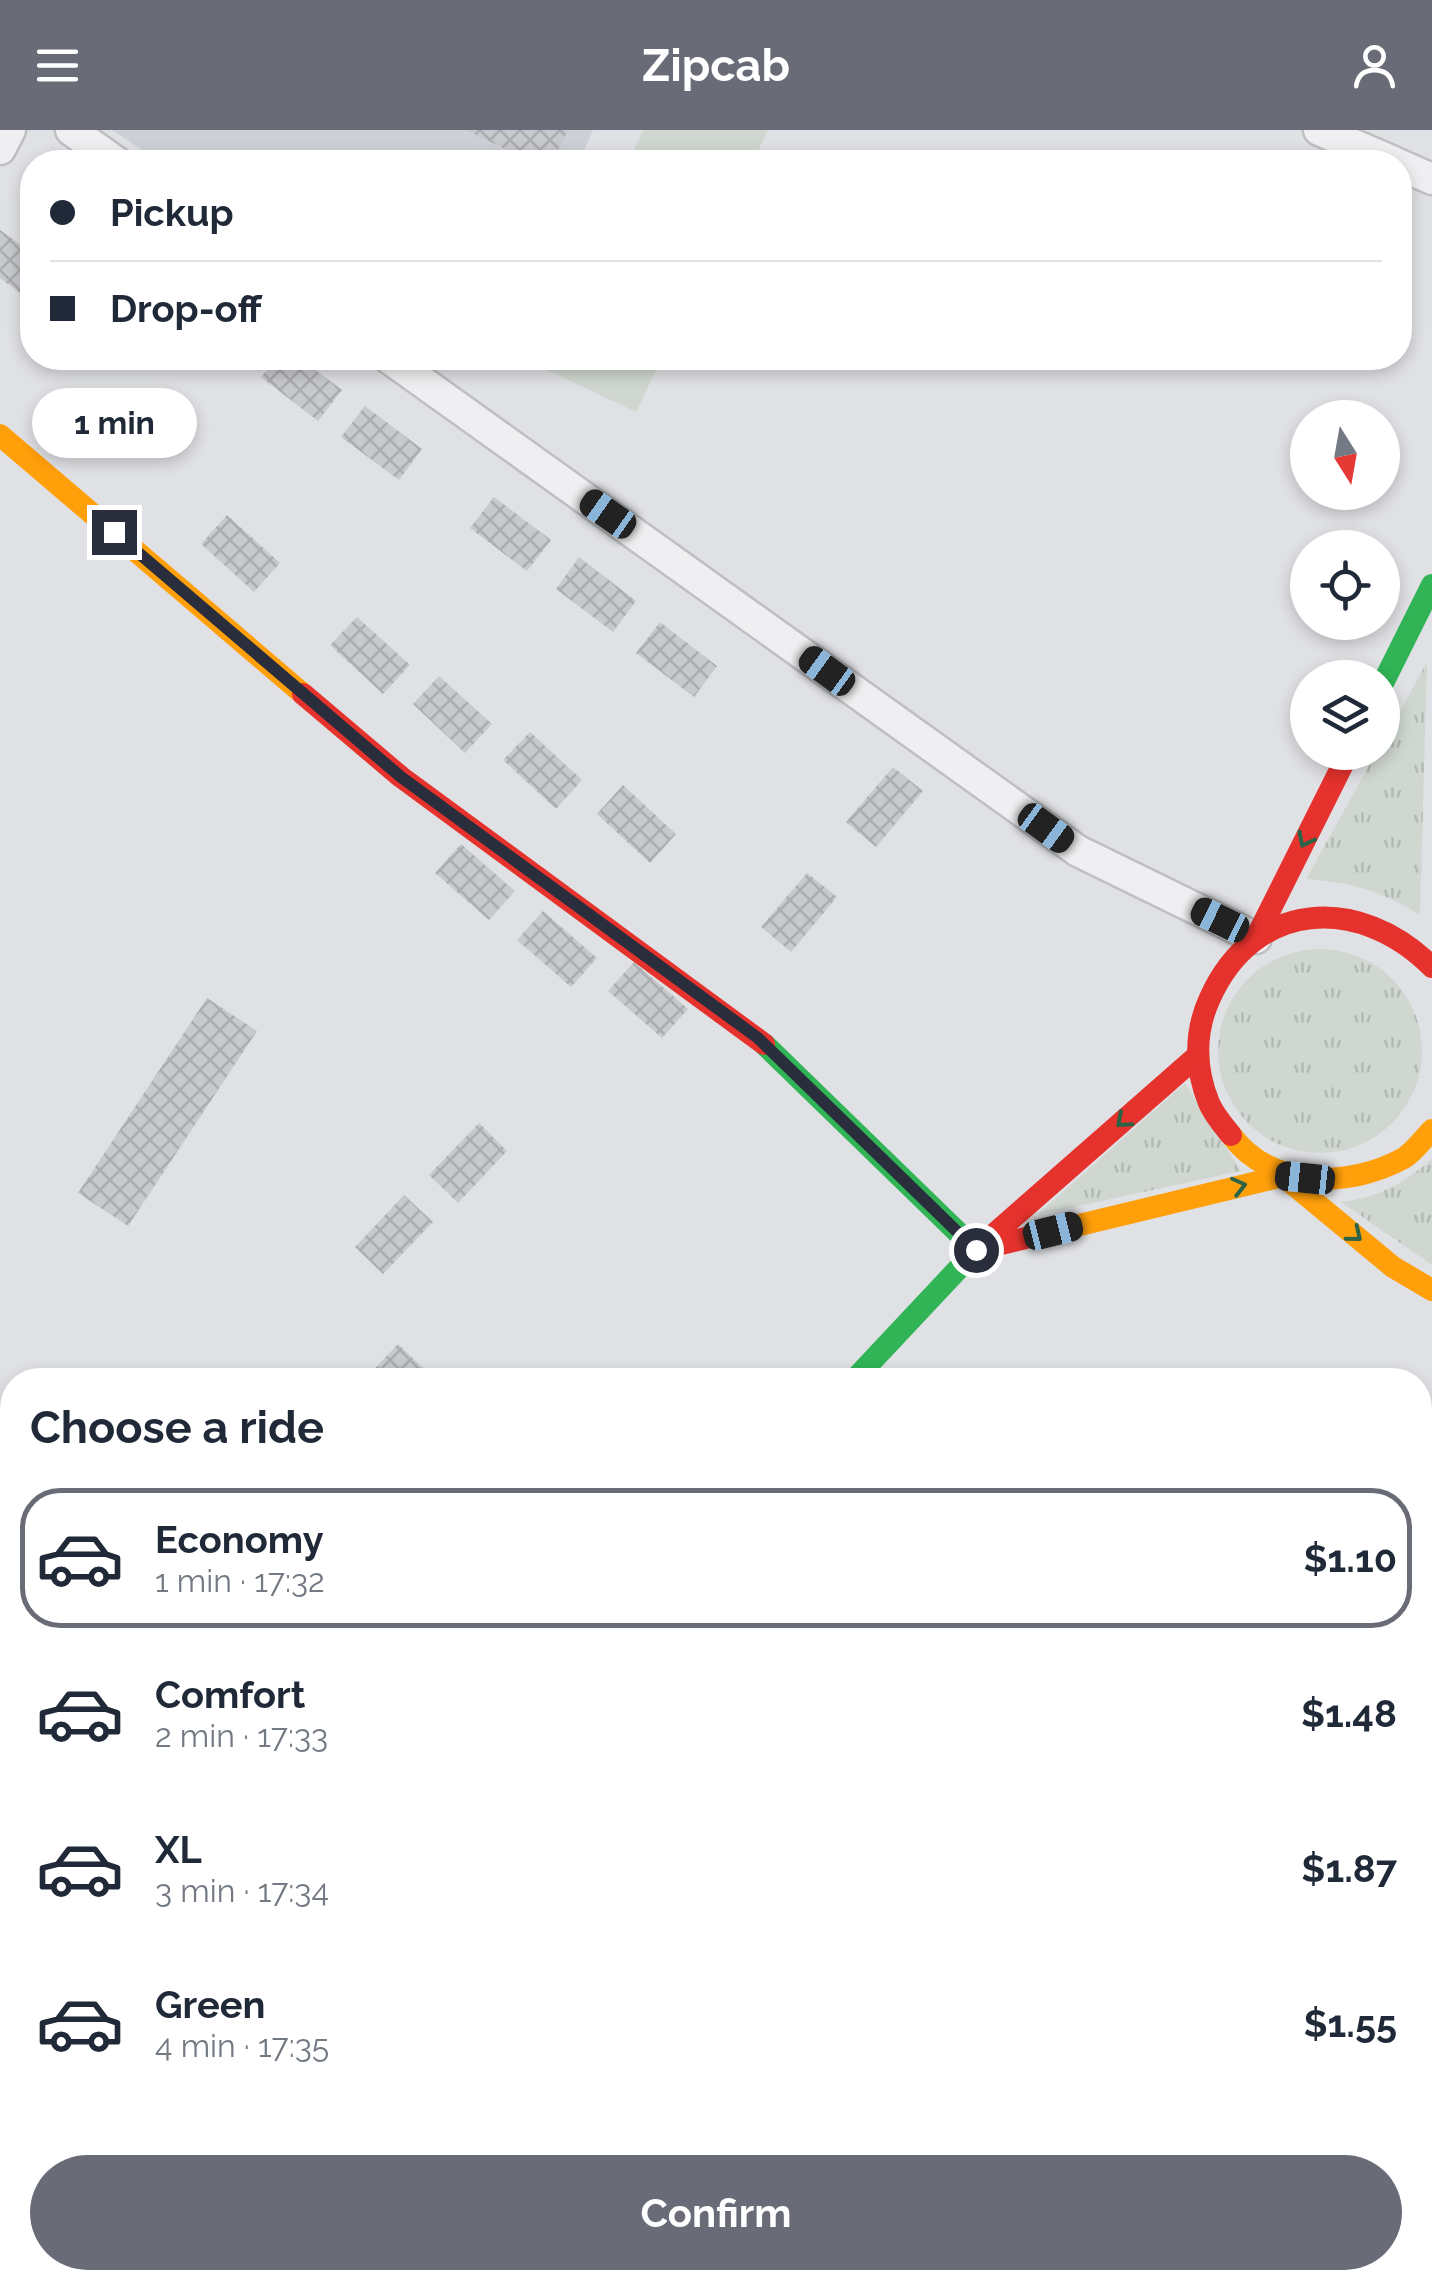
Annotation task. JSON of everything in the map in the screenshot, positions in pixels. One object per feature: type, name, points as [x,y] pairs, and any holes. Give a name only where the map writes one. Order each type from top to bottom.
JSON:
[{"type":"street","points":[[0,149],[10,130]]},
{"type":"street","points":[[71,130],[99,150]]},
{"type":"street","points":[[1320,130],[1365,150]]},
{"type":"street","points":[[406,370],[1078,850],[1256,938]]},
{"type":"street","points":[[0,435],[401,777],[758,1038],[976,1250]]},
{"type":"street","points":[[1394,660],[1432,586]]},
{"type":"street","points":[[1256,938],[1339,770]]},
{"type":"street","points":[[1432,968],[1412,945],[1376,925],[1336,916],[1294,921],[1256,938],[1230,960],[1210,989],[1198,1022],[1196,1057],[1204,1094],[1223,1129],[1251,1156],[1282,1176],[1394,1266],[1432,1290]]},
{"type":"street","points":[[865,1368],[976,1250],[1196,1057]]},
{"type":"street","points":[[976,1250],[1282,1176],[1327,1181],[1369,1174],[1406,1156],[1432,1130]]},
{"type":"shaded area","points":[[112,130],[593,130],[584,150],[142,150]]},
{"type":"green space","points":[[643,130],[768,130],[759,150],[634,150]]},
{"type":"green space","points":[[547,370],[656,370],[636,412]]},
{"type":"green space","points":[[1427,662],[1420,915],[1366,889],[1306,879],[1367,770],[1400,770],[1400,711]]},
{"type":"green space","points":[[1320,949],[1359,957],[1392,979],[1414,1012],[1422,1051],[1414,1090],[1392,1123],[1359,1145],[1320,1153],[1281,1145],[1248,1123],[1226,1090],[1218,1051],[1226,1012],[1248,979],[1281,957]]},
{"type":"green space","points":[[1185,1083],[1241,1171],[1037,1215]]},
{"type":"green space","points":[[1432,1159],[1432,1265],[1341,1202],[1390,1188]]},
{"type":"building","points":[[466,130],[568,130],[558,150],[507,150]]},
{"type":"building","points":[[0,230],[20,244],[20,293],[0,278]]},
{"type":"building","points":[[267,370],[316,370],[342,390],[318,421],[261,377]]},
{"type":"building","points":[[365,406],[422,449],[399,480],[341,437]]},
{"type":"building","points":[[494,497],[551,540],[527,571],[470,528]]},
{"type":"building","points":[[227,515],[280,563],[254,592],[201,544]]},
{"type":"building","points":[[579,557],[636,601],[613,632],[556,589]]},
{"type":"building","points":[[357,617],[410,665],[383,694],[330,645]]},
{"type":"building","points":[[660,622],[717,666],[694,697],[636,653]]},
{"type":"building","points":[[439,676],[492,724],[465,753],[413,704]]},
{"type":"building","points":[[530,732],[582,780],[556,809],[503,760]]},
{"type":"building","points":[[893,767],[923,791],[876,847],[846,822]]},
{"type":"building","points":[[623,785],[676,834],[650,863],[597,814]]},
{"type":"building","points":[[461,844],[515,891],[489,920],[435,873]]},
{"type":"building","points":[[807,873],[837,897],[791,952],[761,927]]},
{"type":"building","points":[[543,911],[597,958],[571,987],[517,940]]},
{"type":"building","points":[[634,962],[688,1009],[662,1038],[608,991]]},
{"type":"building","points":[[207,998],[257,1031],[128,1226],[78,1193]]},
{"type":"building","points":[[479,1123],[507,1151],[458,1203],[429,1175]]},
{"type":"building","points":[[404,1195],[433,1222],[383,1274],[355,1247]]},
{"type":"building","points":[[398,1344],[423,1368],[375,1368]]},
{"type":"traffic: fast","points":[[1394,660],[1432,585]]},
{"type":"traffic: fast","points":[[764,1044],[976,1250],[865,1368]]},
{"type":"traffic: slow","points":[[0,435],[303,694]]},
{"type":"traffic: slow","points":[[1231,1135],[1267,1166],[1289,1174],[1336,1178],[1360,1175],[1404,1158],[1432,1130]]},
{"type":"traffic: slow","points":[[1038,1235],[1283,1176],[1393,1267],[1432,1290]]},
{"type":"traffic: jam","points":[[303,694],[401,777],[764,1044]]},
{"type":"traffic: jam","points":[[1256,938],[1340,770]]},
{"type":"traffic: jam","points":[[1231,1135],[1213,1112],[1204,1090],[1199,1037],[1210,998],[1229,966],[1253,942],[1280,926],[1310,918],[1341,919],[1373,927],[1403,943],[1432,967]]},
{"type":"traffic: jam","points":[[1038,1235],[976,1250],[1196,1057]]},
{"type":"route","points":[[114,532],[401,777],[758,1038],[976,1250]]}]
